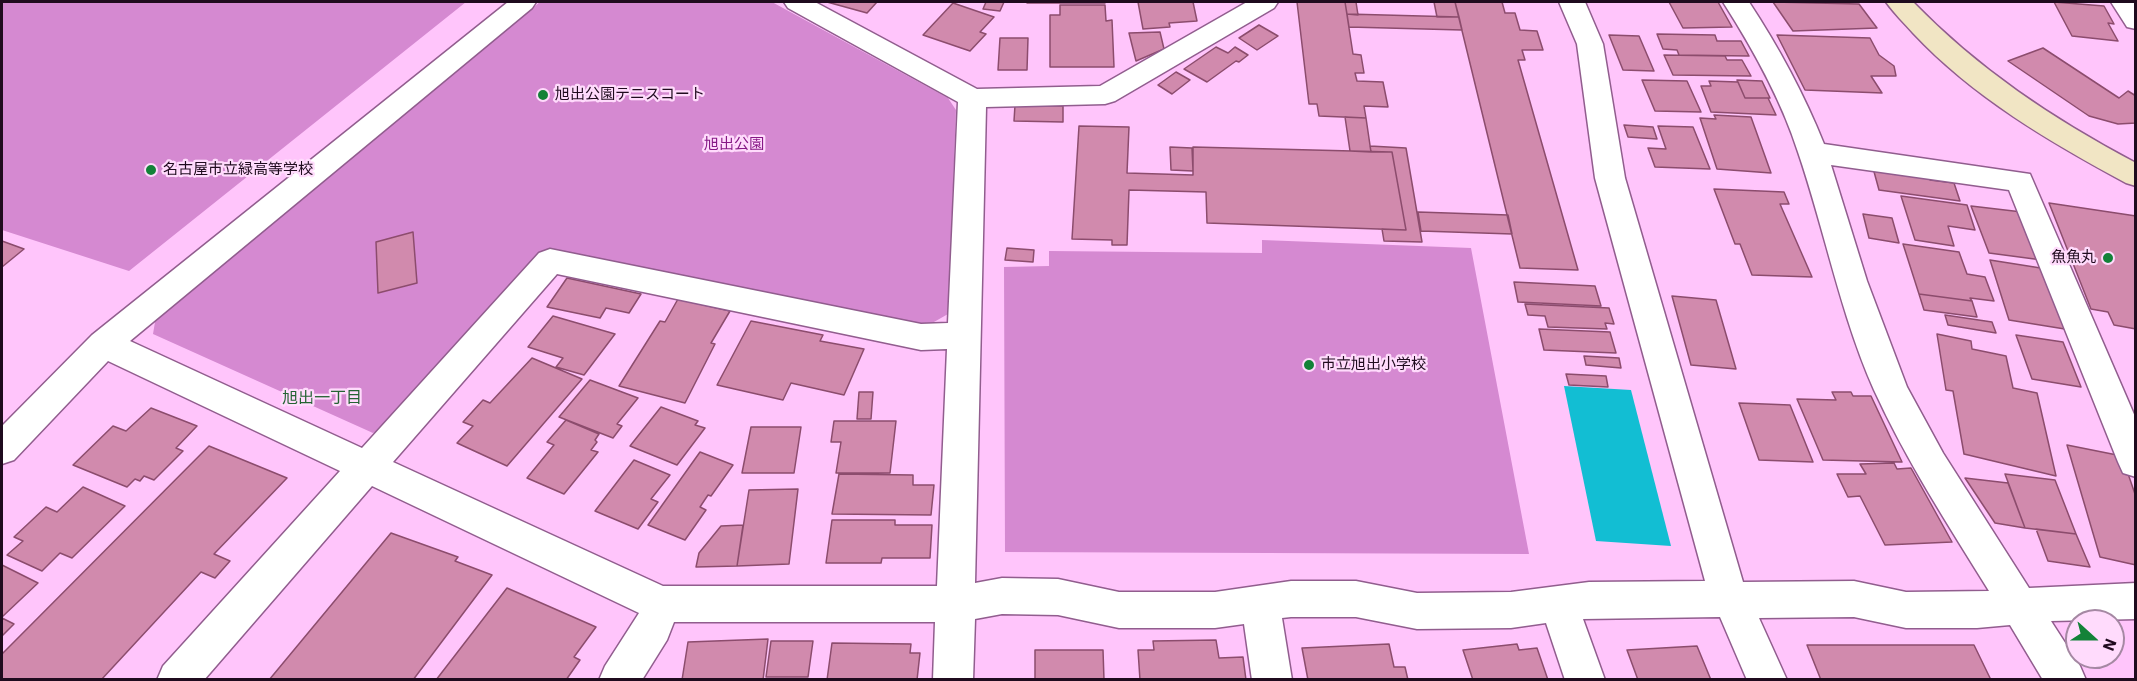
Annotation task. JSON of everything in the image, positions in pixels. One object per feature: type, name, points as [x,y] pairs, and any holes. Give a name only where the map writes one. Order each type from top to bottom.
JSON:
[{"type":"street","points":[[2,449],[104,344],[523,2]]},
{"type":"street","points":[[797,2],[972,98],[1105,94],[1265,2]]},
{"type":"street","points":[[1572,2],[1590,44],[1610,178],[1719,568],[1730,599],[1767,680]]},
{"type":"street","points":[[1736,2],[1756,33],[1789,96],[1813,152],[1851,281],[1891,390],[1930,464],[2067,680]]},
{"type":"street","points":[[1899,2],[1943,47],[1978,76],[2030,114],[2136,176]]},
{"type":"street","points":[[2124,2],[2136,21]]},
{"type":"street","points":[[953,680],[972,98]]},
{"type":"street","points":[[1813,152],[2020,181],[2136,462]]},
{"type":"street","points":[[177,680],[550,261],[921,337],[966,335]]},
{"type":"street","points":[[104,344],[661,604],[956,604],[1002,596],[1058,597],[1119,610],[1215,610],[1260,602],[1356,599],[1417,611],[1510,610],[1559,606],[1589,600],[1730,599],[1772,602],[1854,598],[1906,610],[1977,610],[2136,601]]},
{"type":"street","points":[[1260,602],[1272,680]]},
{"type":"street","points":[[619,680],[653,627],[661,604]]},
{"type":"street","points":[[1559,606],[1585,680]]},
{"type":"green space","name":"名古屋市立緑高等学校","points":[[2,2],[466,2],[129,271],[2,230]]},
{"type":"green space","name":"旭出公園","points":[[540,2],[772,2],[948,98],[956,110],[948,314],[920,330],[546,253],[393,425],[373,433],[153,334],[156,316]]},
{"type":"green space","points":[[1262,240],[1471,248],[1529,554],[1005,552],[1004,267],[1049,266],[1049,251],[1262,253]]},
{"type":"shaded area","points":[[1564,386],[1631,390],[1671,546],[1596,541]]},
{"type":"building","points":[[827,2],[877,2],[867,13]]},
{"type":"building","points":[[986,2],[1004,2],[1000,11],[983,9]]},
{"type":"building","points":[[1105,2],[1105,3],[1027,3]]},
{"type":"building","points":[[1138,2],[1193,2],[1197,21],[1169,23],[1170,27],[1143,29]]},
{"type":"building","points":[[1297,2],[1345,2],[1353,54],[1361,55],[1364,73],[1355,73],[1357,81],[1383,82],[1388,107],[1364,106],[1366,118],[1319,116],[1317,104],[1309,104]]},
{"type":"building","points":[[1345,2],[1356,2],[1358,15],[1347,14]]},
{"type":"building","points":[[1434,2],[1455,2],[1459,17],[1437,17]]},
{"type":"building","points":[[1455,2],[1502,2],[1505,13],[1515,13],[1520,30],[1537,31],[1543,50],[1522,50],[1525,60],[1518,60],[1578,270],[1520,268]]},
{"type":"building","points":[[1669,2],[1718,2],[1732,27],[1683,28]]},
{"type":"building","points":[[1773,2],[1859,4],[1877,28],[1793,31]]},
{"type":"building","points":[[2054,2],[2104,6],[2114,24],[2108,23],[2118,41],[2072,36]]},
{"type":"building","points":[[953,3],[994,17],[980,32],[986,34],[970,51],[923,35]]},
{"type":"building","points":[[1060,5],[1105,5],[1106,21],[1112,20],[1114,67],[1050,67],[1050,15],[1060,15]]},
{"type":"building","points":[[1347,14],[1459,17],[1462,30],[1349,27]]},
{"type":"building","points":[[1259,25],[1278,36],[1257,50],[1239,38]]},
{"type":"building","points":[[1160,32],[1164,49],[1136,61],[1129,33]]},
{"type":"building","points":[[1657,34],[1715,35],[1717,41],[1741,41],[1749,56],[1679,55],[1677,50],[1663,49]]},
{"type":"building","points":[[1609,35],[1639,36],[1654,71],[1623,70]]},
{"type":"building","points":[[1777,35],[1870,38],[1879,55],[1894,66],[1896,76],[1871,76],[1882,93],[1805,90]]},
{"type":"building","points":[[1000,38],[1028,38],[1027,70],[998,70]]},
{"type":"building","points":[[1216,47],[1228,53],[1235,47],[1248,55],[1207,82],[1184,69]]},
{"type":"building","points":[[2043,48],[2119,98],[2128,91],[2136,96],[2136,123],[2118,124],[2089,116],[2008,61]]},
{"type":"building","points":[[1664,55],[1725,56],[1727,60],[1742,60],[1751,76],[1673,75]]},
{"type":"building","points":[[1176,72],[1190,80],[1172,94],[1158,85]]},
{"type":"building","points":[[1642,80],[1687,81],[1701,112],[1655,111]]},
{"type":"building","points":[[1737,80],[1762,81],[1770,98],[1745,98]]},
{"type":"building","points":[[1709,81],[1738,82],[1745,98],[1768,98],[1776,115],[1711,112],[1701,86],[1711,86]]},
{"type":"building","points":[[1015,105],[1063,106],[1063,122],[1014,121]]},
{"type":"building","points":[[1714,115],[1751,117],[1771,173],[1717,169],[1700,118],[1716,119]]},
{"type":"building","points":[[1345,117],[1366,118],[1371,152],[1350,151]]},
{"type":"building","points":[[1624,125],[1653,127],[1657,139],[1628,137]]},
{"type":"building","points":[[1079,126],[1129,127],[1127,173],[1193,175],[1193,147],[1392,152],[1406,230],[1207,223],[1206,192],[1129,190],[1127,245],[1112,245],[1112,240],[1072,239]]},
{"type":"building","points":[[1658,126],[1693,127],[1710,169],[1655,167],[1648,148],[1666,149]]},
{"type":"building","points":[[1370,146],[1406,148],[1422,242],[1384,241],[1382,229],[1406,230],[1392,152],[1371,152]]},
{"type":"building","points":[[1170,147],[1192,148],[1193,171],[1171,170]]},
{"type":"building","points":[[1873,168],[1928,175],[1930,180],[1954,183],[1960,201],[1879,190]]},
{"type":"building","points":[[1714,189],[1784,192],[1789,204],[1780,204],[1812,277],[1752,275],[1740,244],[1735,244]]},
{"type":"building","points":[[1901,196],[1967,205],[1975,230],[1948,226],[1954,246],[1915,240]]},
{"type":"building","points":[[2049,203],[2136,216],[2136,329],[2114,325],[2108,312],[2091,309]]},
{"type":"building","points":[[1971,206],[2022,212],[2042,260],[1989,253]]},
{"type":"building","points":[[1418,212],[1508,215],[1512,234],[1421,231]]},
{"type":"building","points":[[1863,214],[1892,218],[1899,243],[1869,238]]},
{"type":"building","points":[[413,232],[417,283],[378,293],[376,242]]},
{"type":"building","points":[[2,241],[24,249],[2,267]]},
{"type":"building","points":[[1903,244],[1959,252],[1967,274],[1985,277],[1994,301],[1970,298],[1972,301],[1919,294]]},
{"type":"building","points":[[1007,248],[1034,250],[1033,262],[1005,260]]},
{"type":"building","points":[[1990,260],[2047,269],[2071,330],[2009,320]]},
{"type":"building","points":[[567,278],[641,294],[629,313],[606,308],[600,318],[547,307]]},
{"type":"building","points":[[1514,282],[1595,286],[1601,306],[1518,302]]},
{"type":"building","points":[[1919,294],[1972,301],[1977,317],[1924,310]]},
{"type":"building","points":[[1672,296],[1716,300],[1736,369],[1691,365]]},
{"type":"building","points":[[678,299],[730,311],[711,343],[715,344],[685,403],[619,386],[660,321],[665,322]]},
{"type":"building","points":[[1525,304],[1609,308],[1614,324],[1605,323],[1607,329],[1548,327],[1545,316],[1528,315]]},
{"type":"building","points":[[1945,315],[1992,322],[1996,333],[1948,325]]},
{"type":"building","points":[[553,316],[615,334],[584,375],[556,367],[563,358],[528,347]]},
{"type":"building","points":[[751,321],[823,335],[820,341],[864,349],[844,395],[791,383],[783,400],[717,385]]},
{"type":"building","points":[[1539,329],[1610,332],[1616,353],[1544,350]]},
{"type":"building","points":[[1937,334],[1971,341],[1972,349],[2006,356],[2013,388],[2037,393],[2056,476],[1964,454],[1953,391],[1946,390]]},
{"type":"building","points":[[2016,335],[2063,342],[2081,387],[2032,379]]},
{"type":"building","points":[[1584,356],[1619,358],[1621,368],[1586,365]]},
{"type":"building","points":[[532,358],[582,379],[507,466],[457,443],[473,426],[463,422],[483,400],[490,403]]},
{"type":"building","points":[[1566,374],[1606,376],[1608,387],[1569,385]]},
{"type":"building","points":[[590,380],[638,398],[617,424],[622,426],[613,438],[559,417]]},
{"type":"building","points":[[859,392],[873,392],[871,419],[857,419]]},
{"type":"building","points":[[1832,392],[1851,392],[1853,396],[1871,396],[1902,462],[1823,460],[1797,399],[1836,400]]},
{"type":"building","points":[[1739,403],[1790,405],[1813,462],[1759,460]]},
{"type":"building","points":[[661,407],[698,421],[695,425],[705,428],[677,465],[630,446]]},
{"type":"building","points":[[151,408],[197,426],[176,448],[183,451],[154,480],[144,476],[140,481],[135,479],[127,487],[73,465],[113,426],[126,431]]},
{"type":"building","points":[[566,420],[599,434],[591,450],[598,452],[564,494],[527,478],[554,445],[547,442]]},
{"type":"building","points":[[834,421],[896,421],[890,473],[836,473],[841,442],[831,442]]},
{"type":"building","points":[[751,427],[801,427],[794,473],[742,473]]},
{"type":"building","points":[[2067,445],[2122,456],[2136,497],[2136,565],[2100,557]]},
{"type":"building","points":[[209,446],[287,478],[214,554],[230,561],[215,578],[201,572],[101,680],[2,680],[2,654]]},
{"type":"building","points":[[700,452],[733,465],[711,496],[708,495],[700,507],[706,510],[685,540],[648,525]]},
{"type":"building","points":[[634,460],[670,475],[651,499],[658,502],[638,529],[595,511]]},
{"type":"building","points":[[1894,463],[1897,469],[1911,468],[1952,542],[1885,545],[1860,496],[1848,497],[1837,474],[1866,474],[1860,464]]},
{"type":"building","points":[[839,474],[913,475],[913,485],[934,485],[931,515],[832,514]]},
{"type":"building","points":[[2005,474],[2055,480],[2076,534],[2025,528]]},
{"type":"building","points":[[1965,478],[2008,483],[2025,528],[1995,523]]},
{"type":"building","points":[[83,487],[125,506],[72,558],[60,553],[42,571],[7,555],[23,541],[14,537],[46,507],[57,512]]},
{"type":"building","points":[[798,489],[789,564],[737,566],[749,490]]},
{"type":"building","points":[[832,520],[895,520],[895,525],[932,525],[930,558],[882,558],[881,563],[826,563]]},
{"type":"building","points":[[743,525],[737,566],[696,567],[699,553],[721,526]]},
{"type":"building","points":[[2036,529],[2076,534],[2090,567],[2048,561]]},
{"type":"building","points":[[391,533],[458,557],[455,561],[492,575],[413,680],[269,680]]},
{"type":"building","points":[[2,565],[38,583],[2,617]]},
{"type":"building","points":[[507,588],[596,627],[574,657],[580,660],[566,680],[436,680]]},
{"type":"building","points":[[2,618],[14,624],[2,636]]},
{"type":"building","points":[[768,639],[763,680],[682,680],[688,642]]},
{"type":"building","points":[[1216,640],[1219,658],[1243,657],[1246,680],[1140,680],[1138,650],[1154,650],[1153,641]]},
{"type":"building","points":[[771,641],[813,641],[808,677],[766,677]]},
{"type":"building","points":[[832,643],[911,644],[910,653],[920,653],[917,680],[827,680]]},
{"type":"building","points":[[1389,644],[1394,667],[1405,667],[1408,680],[1308,680],[1302,648]]},
{"type":"building","points":[[1517,644],[1519,650],[1537,648],[1548,680],[1473,680],[1463,650]]},
{"type":"building","points":[[1807,645],[1974,645],[1991,680],[1821,680]]},
{"type":"building","points":[[1697,646],[1711,680],[1638,680],[1627,650]]},
{"type":"building","points":[[1035,650],[1103,650],[1104,680],[1035,680]]},
{"type":"place","name":"旭出公園テニスコート","points":[[543,95]]},
{"type":"place","name":"名古屋市立緑高等学校","points":[[151,170]]},
{"type":"place","name":"魚魚丸","points":[[2108,258]]},
{"type":"place","name":"市立旭出小学校","points":[[1309,365]]},
{"type":"district","name":"旭出一丁目","points":[[322,398]]}]
